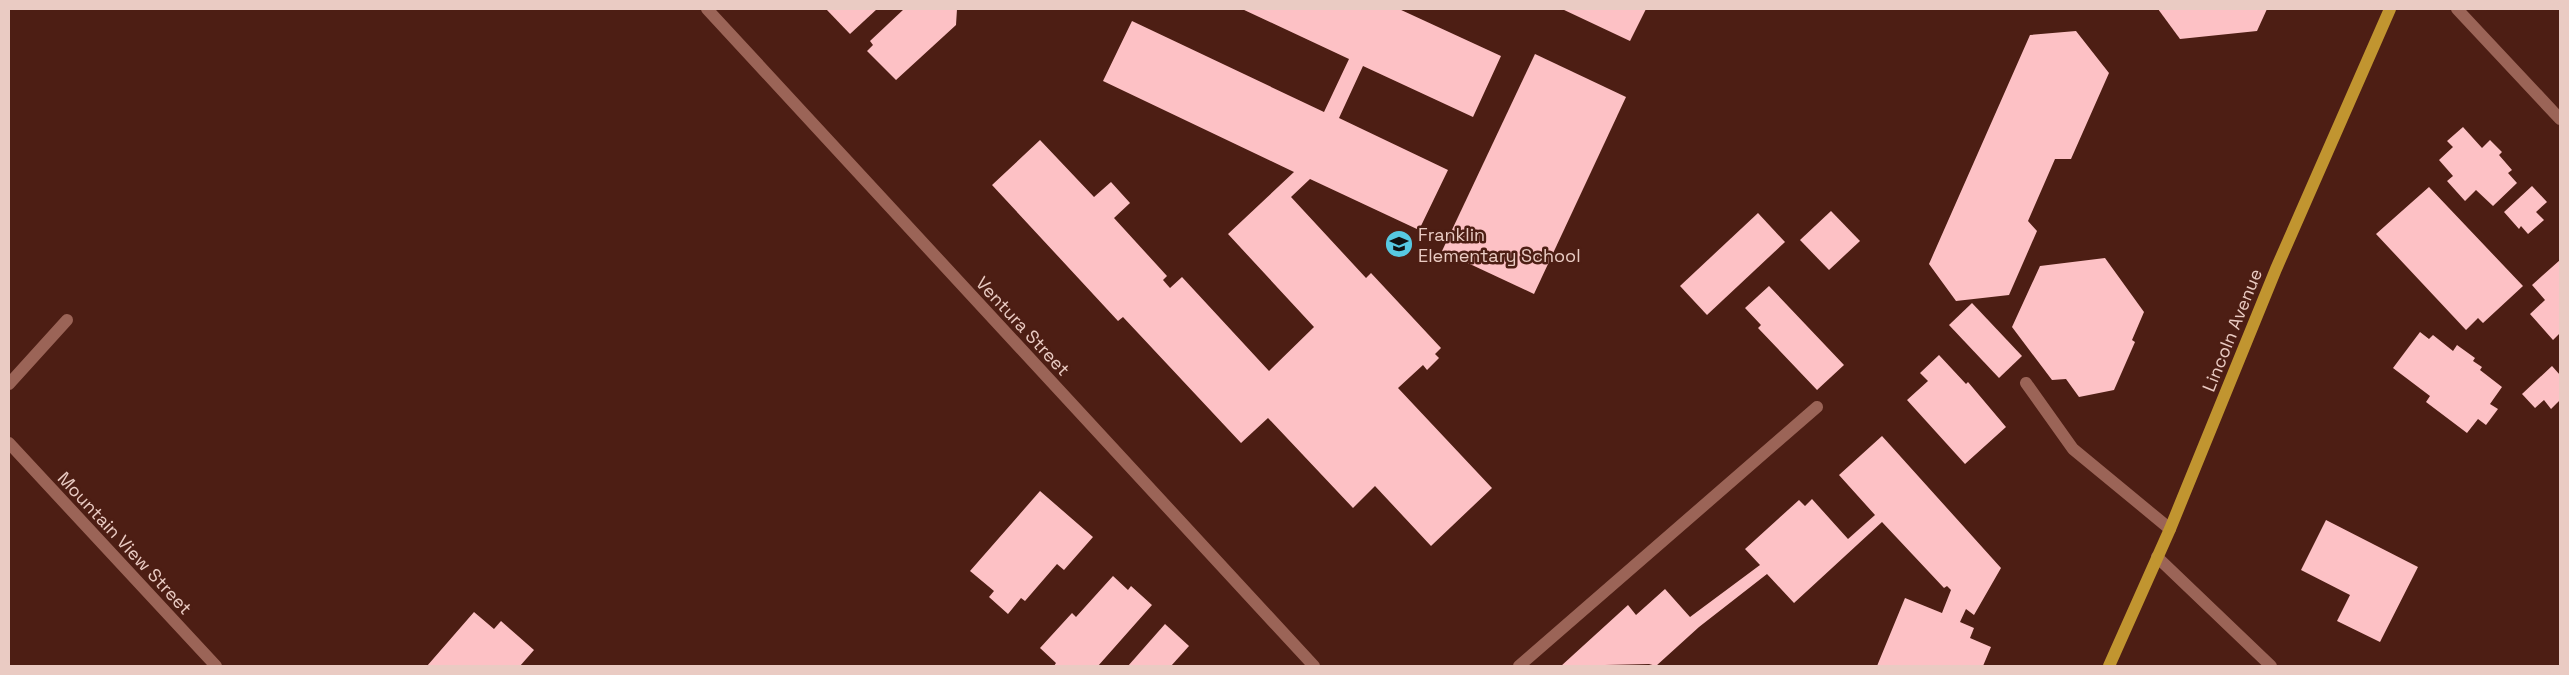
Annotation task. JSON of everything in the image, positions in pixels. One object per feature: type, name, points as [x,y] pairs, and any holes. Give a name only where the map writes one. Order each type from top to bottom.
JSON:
[{"type":"main road","name":"Lincoln Avenue","points":[[2109,666],[2170,529],[2276,269],[2390,9]]},
{"type":"street","name":"Ventura Street","points":[[707,9],[1314,666]]},
{"type":"street","points":[[2457,9],[2560,119]]},
{"type":"street","points":[[9,384],[67,320]]},
{"type":"street","points":[[2026,383],[2073,449],[2170,529]]},
{"type":"street","points":[[1518,666],[1817,406]]},
{"type":"street","name":"Mountain View Street","points":[[9,443],[216,666]]},
{"type":"street","points":[[2157,557],[2271,666]]},
{"type":"building","points":[[826,9],[877,9],[850,34]]},
{"type":"building","points":[[904,9],[957,9],[956,25],[896,80],[867,51],[873,45],[870,41]]},
{"type":"building","points":[[1242,9],[1399,9],[1501,56],[1473,117],[1363,66],[1339,118],[1448,170],[1419,230],[1310,179],[1291,197],[1366,278],[1371,273],[1441,348],[1435,354],[1439,358],[1427,370],[1423,365],[1398,388],[1492,488],[1431,546],[1375,486],[1353,508],[1268,418],[1241,443],[1123,317],[1118,321],[992,185],[1040,140],[1094,197],[1111,182],[1130,203],[1114,218],[1167,276],[1163,280],[1170,288],[1182,277],[1269,371],[1314,327],[1228,234],[1294,172],[1103,81],[1132,21],[1324,112],[1349,59]]},
{"type":"building","points":[[1562,9],[1646,9],[1630,41]]},
{"type":"building","points":[[2158,9],[2267,9],[2257,31],[2180,39]]},
{"type":"building","points":[[2076,31],[2109,73],[2071,159],[2055,159],[2028,221],[2037,231],[2009,295],[1956,301],[1929,264],[2030,35]]},
{"type":"building","points":[[1535,54],[1626,97],[1534,294],[1442,251]]},
{"type":"building","points":[[2463,127],[2482,148],[2490,140],[2502,152],[2499,155],[2512,170],[2508,173],[2517,183],[2493,206],[2476,190],[2465,201],[2447,181],[2453,176],[2439,160],[2453,147],[2447,141]]},
{"type":"building","points":[[2532,186],[2547,202],[2536,212],[2544,220],[2528,234],[2521,226],[2519,229],[2504,212]]},
{"type":"building","points":[[2429,187],[2523,286],[2483,323],[2478,318],[2466,330],[2376,234]]},
{"type":"building","points":[[1831,211],[1860,241],[1829,270],[1800,240]]},
{"type":"building","points":[[1758,213],[1785,242],[1707,315],[1680,286]]},
{"type":"building","points":[[2105,258],[2144,312],[2132,340],[2135,342],[2114,390],[2079,397],[2066,379],[2052,380],[2012,327],[2040,266]]},
{"type":"building","points":[[2560,260],[2560,333],[2553,340],[2530,314],[2545,300],[2532,285]]},
{"type":"building","points":[[1769,286],[1844,365],[1817,390],[1758,328],[1761,325],[1745,308]]},
{"type":"building","points":[[1972,303],[2022,356],[1999,378],[1949,325]]},
{"type":"building","points":[[2420,332],[2429,339],[2433,335],[2453,351],[2457,345],[2475,358],[2473,361],[2482,367],[2480,370],[2502,387],[2490,404],[2498,409],[2486,425],[2478,419],[2467,433],[2426,402],[2430,396],[2393,368]]},
{"type":"building","points":[[1939,355],[1966,384],[1968,382],[2006,427],[1965,464],[1907,400],[1928,381],[1920,373]]},
{"type":"building","points":[[2552,366],[2560,375],[2560,400],[2551,409],[2544,400],[2535,408],[2522,394]]},
{"type":"building","points":[[1882,436],[2001,568],[1974,615],[1966,609],[1960,622],[1974,628],[1970,638],[1991,647],[1983,666],[1877,666],[1905,598],[1942,613],[1951,590],[1947,586],[1944,588],[1882,522],[1794,603],[1767,574],[1699,627],[1656,666],[1649,664],[1561,666],[1628,605],[1636,615],[1665,589],[1690,617],[1760,565],[1745,549],[1799,500],[1805,506],[1812,499],[1848,539],[1875,515],[1839,475]]},
{"type":"building","points":[[1040,491],[1093,537],[1064,570],[1057,564],[1025,601],[1021,598],[1008,614],[989,597],[994,591],[970,571]]},
{"type":"building","points":[[2326,520],[2418,567],[2380,642],[2337,621],[2350,595],[2301,570]]},
{"type":"building","points":[[1113,576],[1128,590],[1131,586],[1152,605],[1098,666],[1054,666],[1056,663],[1040,648],[1072,613],[1076,617]]},
{"type":"building","points":[[474,612],[494,629],[501,621],[534,650],[520,666],[427,666]]},
{"type":"building","points":[[1165,624],[1189,646],[1171,666],[1128,666]]},
{"type":"place","name":"Franklin Elementary School","points":[[1399,244]]}]
